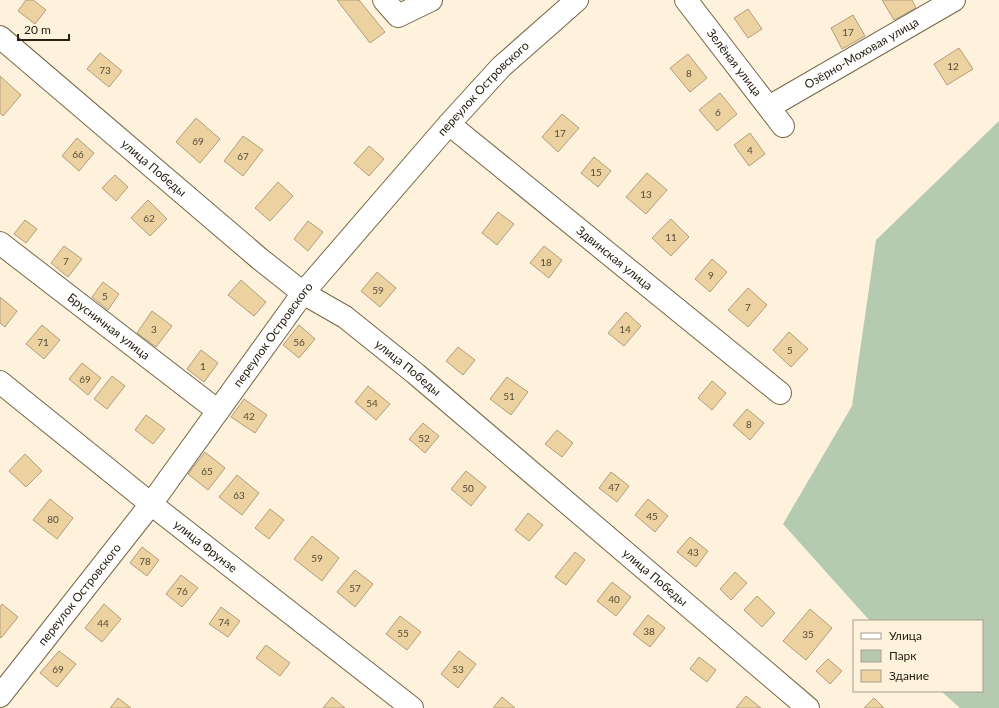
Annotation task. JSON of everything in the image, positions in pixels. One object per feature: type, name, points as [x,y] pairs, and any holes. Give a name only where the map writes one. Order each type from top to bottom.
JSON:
[{"type":"street","points":[[384,0],[398,16],[431,0]]},
{"type":"street","name":"переулок Островского","points":[[0,697],[151,504],[303,293],[449,124],[501,67],[577,0]]},
{"type":"street","name":"Зелёная улица","points":[[686,0],[783,126]]},
{"type":"street","name":"Озёрно-Моховая улица","points":[[769,107],[954,0]]},
{"type":"street","name":"улица Победы","points":[[0,37],[260,259],[303,293],[344,317],[416,374],[808,708]]},
{"type":"street","name":"Здвинская улица","points":[[449,124],[780,393]]},
{"type":"street","name":"Брусничная улица","points":[[0,243],[218,411]]},
{"type":"street","name":"улица Фрунзе","points":[[0,382],[151,504],[412,708]]},
{"type":"street","points":[[0,697],[13,708]]},
{"type":"green space","points":[[999,121],[999,708],[960,708],[942,692],[983,692],[983,620],[869,620],[783,524],[852,406],[876,240]]},
{"type":"building","points":[[26,0],[33,0],[46,10],[35,24],[18,11]]},
{"type":"building","points":[[337,0],[359,0],[385,32],[370,43]]},
{"type":"building","points":[[882,0],[912,0],[916,8],[894,20]]},
{"type":"building","points":[[748,9],[762,29],[748,38],[734,18]]},
{"type":"building","points":[[853,15],[865,36],[842,49],[831,28]]},
{"type":"building","points":[[959,48],[973,69],[947,85],[934,64]]},
{"type":"building","points":[[100,53],[122,71],[109,87],[87,69]]},
{"type":"building","points":[[688,54],[707,78],[690,92],[670,68]]},
{"type":"building","points":[[0,76],[21,95],[3,116],[0,113]]},
{"type":"building","points":[[720,93],[737,114],[717,131],[699,110]]},
{"type":"building","points":[[562,114],[579,128],[558,152],[542,137]]},
{"type":"building","points":[[196,118],[220,139],[200,163],[176,142]]},
{"type":"building","points":[[750,133],[765,154],[749,166],[734,145]]},
{"type":"building","points":[[243,136],[263,150],[243,176],[224,161]]},
{"type":"building","points":[[77,138],[94,153],[79,171],[62,156]]},
{"type":"building","points":[[369,146],[384,159],[369,176],[354,163]]},
{"type":"building","points":[[594,157],[611,171],[598,187],[581,173]]},
{"type":"building","points":[[647,173],[667,190],[646,214],[626,197]]},
{"type":"building","points":[[115,175],[128,187],[116,201],[102,188]]},
{"type":"building","points":[[278,182],[293,196],[270,221],[255,208]]},
{"type":"building","points":[[148,200],[167,219],[150,236],[131,218]]},
{"type":"building","points":[[498,212],[514,224],[497,245],[482,233]]},
{"type":"building","points":[[671,219],[689,237],[671,256],[652,238]]},
{"type":"building","points":[[25,220],[37,229],[26,243],[14,234]]},
{"type":"building","points":[[308,221],[323,232],[308,251],[294,239]]},
{"type":"building","points":[[64,246],[82,259],[68,277],[51,263]]},
{"type":"building","points":[[544,246],[562,260],[549,278],[530,263]]},
{"type":"building","points":[[712,259],[727,272],[710,292],[695,279]]},
{"type":"building","points":[[377,272],[396,288],[380,307],[361,291]]},
{"type":"building","points":[[241,280],[266,302],[254,316],[228,295]]},
{"type":"building","points":[[103,282],[119,294],[108,310],[92,297]]},
{"type":"building","points":[[748,288],[767,305],[748,327],[728,310]]},
{"type":"building","points":[[0,297],[17,311],[5,327],[0,323]]},
{"type":"building","points":[[152,311],[172,326],[156,347],[137,333]]},
{"type":"building","points":[[626,312],[641,326],[624,346],[608,333]]},
{"type":"building","points":[[42,325],[60,340],[44,359],[26,344]]},
{"type":"building","points":[[299,325],[315,339],[299,358],[283,345]]},
{"type":"building","points":[[789,332],[808,349],[791,367],[773,350]]},
{"type":"building","points":[[458,347],[475,360],[463,375],[446,361]]},
{"type":"building","points":[[201,350],[218,363],[204,382],[187,369]]},
{"type":"building","points":[[82,363],[101,378],[88,395],[69,379]]},
{"type":"building","points":[[112,376],[125,386],[107,409],[94,399]]},
{"type":"building","points":[[507,377],[528,392],[511,415],[490,399]]},
{"type":"building","points":[[712,381],[726,393],[712,410],[698,398]]},
{"type":"building","points":[[368,386],[390,404],[376,420],[355,402]]},
{"type":"building","points":[[244,399],[267,415],[255,433],[231,417]]},
{"type":"building","points":[[747,409],[764,423],[750,440],[733,425]]},
{"type":"building","points":[[146,415],[165,429],[153,444],[135,430]]},
{"type":"building","points":[[423,423],[439,436],[425,453],[409,439]]},
{"type":"building","points":[[557,430],[573,443],[562,457],[545,444]]},
{"type":"building","points":[[205,452],[225,468],[208,490],[188,474]]},
{"type":"building","points":[[25,454],[42,471],[26,487],[9,471]]},
{"type":"building","points":[[466,471],[486,487],[471,506],[451,489]]},
{"type":"building","points":[[611,472],[629,486],[617,502],[599,488]]},
{"type":"building","points":[[237,475],[259,493],[242,515],[219,497]]},
{"type":"building","points":[[50,499],[73,518],[57,539],[33,520]]},
{"type":"building","points":[[648,499],[668,516],[655,532],[635,515]]},
{"type":"building","points":[[270,509],[284,520],[269,539],[255,528]]},
{"type":"building","points":[[528,513],[543,525],[529,541],[515,530]]},
{"type":"building","points":[[312,536],[339,558],[322,581],[294,559]]},
{"type":"building","points":[[690,537],[708,551],[696,567],[677,552]]},
{"type":"building","points":[[142,547],[159,560],[147,576],[130,563]]},
{"type":"building","points":[[575,552],[585,560],[566,585],[555,577]]},
{"type":"building","points":[[355,570],[373,584],[355,607],[337,592]]},
{"type":"building","points":[[735,572],[747,583],[731,600],[720,589]]},
{"type":"building","points":[[181,575],[198,588],[182,607],[166,594]]},
{"type":"building","points":[[612,582],[631,597],[616,616],[597,601]]},
{"type":"building","points":[[757,596],[775,613],[762,627],[744,610]]},
{"type":"building","points":[[2,604],[18,617],[1,638],[0,607]]},
{"type":"building","points":[[104,604],[121,619],[102,642],[85,628]]},
{"type":"building","points":[[221,607],[240,621],[228,637],[209,624]]},
{"type":"building","points":[[810,609],[832,628],[806,660],[783,641]]},
{"type":"building","points":[[648,615],[665,628],[650,647],[633,634]]},
{"type":"building","points":[[400,616],[421,632],[407,650],[386,634]]},
{"type":"building","points":[[266,645],[290,663],[280,676],[256,658]]},
{"type":"building","points":[[59,651],[76,664],[57,687],[40,673]]},
{"type":"building","points":[[459,651],[476,664],[458,688],[441,674]]},
{"type":"building","points":[[699,657],[716,670],[707,682],[690,669]]},
{"type":"building","points":[[828,659],[842,671],[830,684],[816,671]]},
{"type":"building","points":[[746,696],[761,708],[736,708]]},
{"type":"building","points":[[332,697],[345,708],[323,708]]},
{"type":"building","points":[[502,697],[515,708],[493,708]]},
{"type":"building","points":[[118,698],[131,708],[110,708]]},
{"type":"building","points":[[874,698],[884,708],[864,708]]}]
